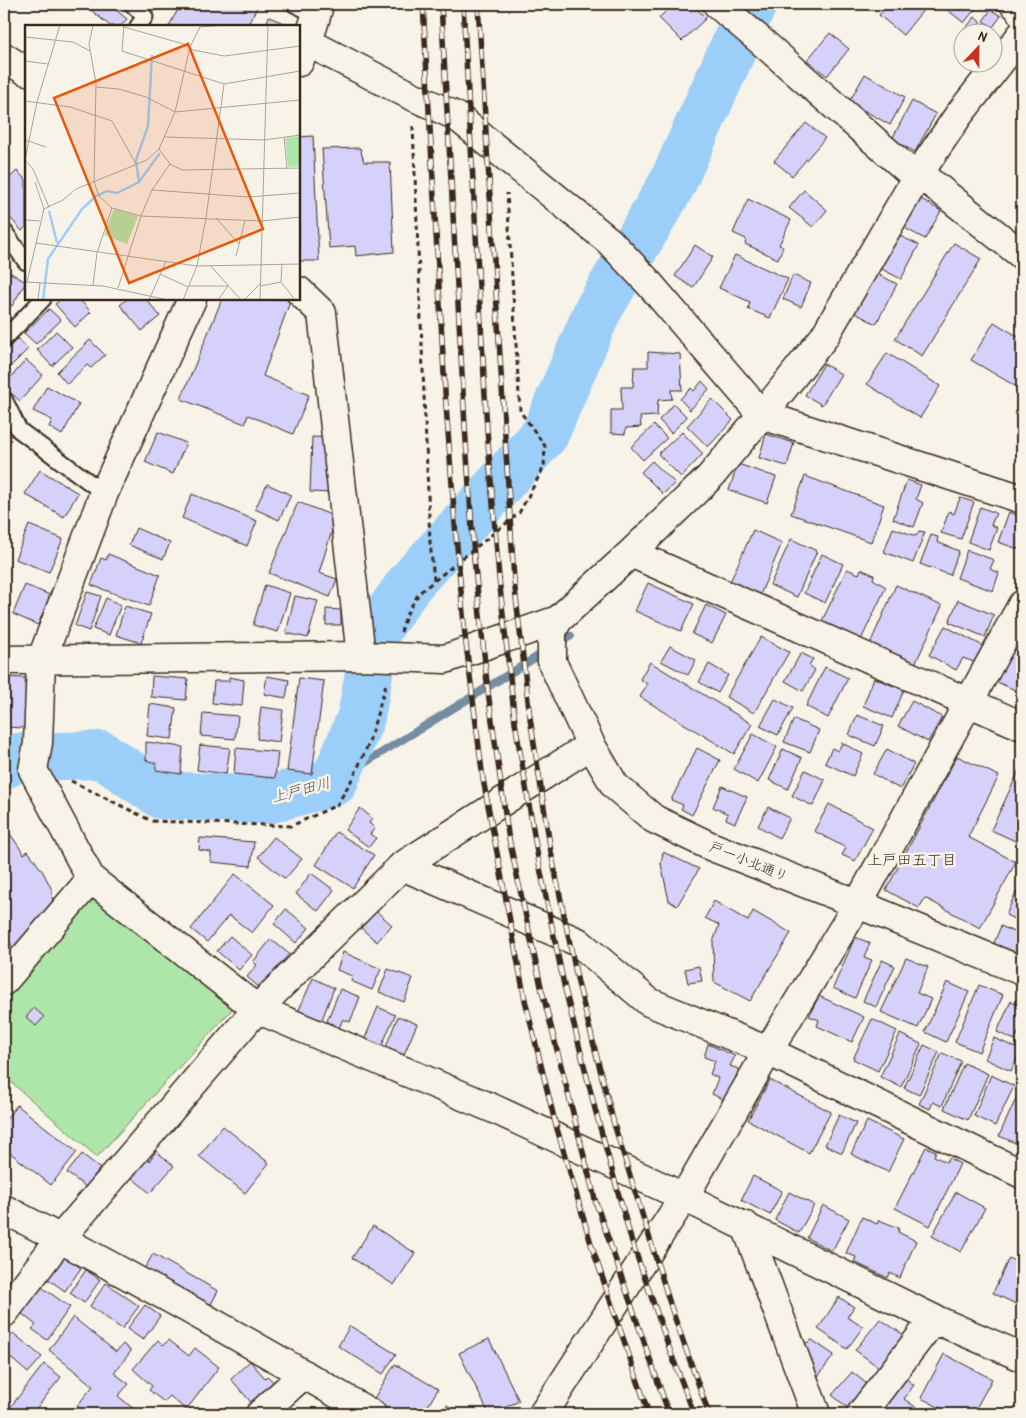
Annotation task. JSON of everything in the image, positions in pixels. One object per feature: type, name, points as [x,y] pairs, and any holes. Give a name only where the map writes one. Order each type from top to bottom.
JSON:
[{"type":"street","points":[[1014,4],[1022,14]]},
{"type":"street","points":[[719,6],[909,171],[934,185],[1022,255]]},
{"type":"street","points":[[310,8],[303,52],[456,116],[609,241],[647,281],[762,415],[1022,499]]},
{"type":"street","points":[[4,660],[362,656],[445,659],[555,626],[710,477],[824,337],[918,175],[958,116],[1022,34]]},
{"type":"street","points":[[4,57],[25,70]]},
{"type":"street","points":[[300,292],[322,312],[362,656]]},
{"type":"street","points":[[192,300],[104,493],[41,661],[35,774],[90,879],[257,1009],[494,1109],[746,1226],[934,1319],[1022,1358]]},
{"type":"street","points":[[631,554],[1022,726]]},
{"type":"street","points":[[543,1414],[684,1197],[768,1051],[858,904],[1022,605]]},
{"type":"street","name":"戸一小北通り","points":[[555,626],[552,662],[591,745],[615,786],[654,819],[710,846],[1022,971]]},
{"type":"street","points":[[4,1313],[60,1239],[257,1009],[402,866],[591,745]]},
{"type":"street","points":[[402,866],[578,942],[649,1002],[768,1051],[1022,1174]]},
{"type":"street","points":[[4,981],[90,879]]},
{"type":"street","points":[[4,1209],[304,1374],[372,1414]]},
{"type":"street","points":[[746,1226],[816,1414]]},
{"type":"street","points":[[861,1414],[934,1319]]},
{"type":"street","points":[[260,1414],[304,1374]]},
{"type":"lane","points":[[132,4],[145,17],[139,25]]},
{"type":"lane","points":[[4,231],[25,261]]},
{"type":"lane","points":[[4,339],[42,300]]},
{"type":"lane","points":[[4,399],[19,430],[104,493]]},
{"type":"path","points":[[412,96],[430,542],[434,580]]},
{"type":"path","points":[[4,791],[35,774],[69,780],[152,821],[291,826],[336,805],[354,776],[368,745],[406,614],[419,593],[519,513],[544,466],[545,446],[520,411],[505,156]]},
{"type":"green space","points":[[97,895],[236,1005],[97,1157],[4,1076],[4,995]]},
{"type":"building","points":[[109,4],[127,19],[122,25],[109,25],[85,5]]},
{"type":"building","points":[[181,4],[259,4],[248,25],[170,25]]},
{"type":"building","points":[[673,4],[692,4],[706,18],[682,41],[659,18]]},
{"type":"building","points":[[888,4],[928,4],[903,35],[879,15]]},
{"type":"building","points":[[940,4],[979,4],[965,22]]},
{"type":"building","points":[[991,10],[1001,16],[997,22],[983,21]]},
{"type":"building","points":[[269,17],[286,24],[286,25],[265,25]]},
{"type":"building","points":[[975,17],[980,22],[971,22]]},
{"type":"building","points":[[830,33],[849,49],[827,76],[807,60]]},
{"type":"building","points":[[865,74],[905,97],[890,125],[849,102]]},
{"type":"building","points":[[912,101],[936,114],[915,152],[892,139]]},
{"type":"building","points":[[806,123],[825,138],[792,176],[774,161]]},
{"type":"building","points":[[313,136],[319,261],[300,261],[300,137]]},
{"type":"building","points":[[360,148],[364,162],[390,162],[394,252],[356,256],[355,246],[329,248],[322,149]]},
{"type":"building","points":[[17,171],[25,179],[25,228],[22,231],[4,211],[4,183]]},
{"type":"building","points":[[804,190],[827,210],[813,227],[789,208]]},
{"type":"building","points":[[918,197],[941,211],[925,239],[901,226]]},
{"type":"building","points":[[748,199],[791,220],[779,245],[783,247],[778,259],[745,244],[746,239],[733,233]]},
{"type":"building","points":[[896,234],[919,245],[901,279],[878,267]]},
{"type":"building","points":[[954,243],[981,259],[922,356],[895,339]]},
{"type":"building","points":[[695,245],[713,257],[693,288],[675,276]]},
{"type":"building","points":[[735,255],[788,279],[770,318],[748,309],[750,302],[719,288]]},
{"type":"building","points":[[4,269],[25,281],[25,284],[12,306],[4,301]]},
{"type":"building","points":[[874,272],[897,284],[876,324],[853,312]]},
{"type":"building","points":[[793,275],[811,283],[801,307],[783,299]]},
{"type":"building","points":[[60,300],[80,300],[91,312],[75,327],[55,304]]},
{"type":"building","points":[[126,300],[147,300],[160,316],[142,331],[120,305]]},
{"type":"building","points":[[222,300],[291,300],[263,376],[309,395],[293,434],[248,415],[245,424],[181,399]]},
{"type":"building","points":[[49,309],[61,320],[36,344],[24,333]]},
{"type":"building","points":[[994,322],[1022,339],[1022,390],[971,360]]},
{"type":"building","points":[[56,331],[72,347],[52,366],[37,350]]},
{"type":"building","points":[[18,338],[28,349],[9,368],[4,363],[4,353]]},
{"type":"building","points":[[90,340],[105,355],[91,368],[87,365],[67,384],[57,372]]},
{"type":"building","points":[[648,352],[680,354],[682,390],[671,390],[672,399],[658,400],[657,416],[640,417],[641,427],[626,428],[625,434],[611,433],[611,410],[622,410],[621,387],[633,387],[634,367],[648,367]]},
{"type":"building","points":[[887,353],[940,386],[920,418],[867,384]]},
{"type":"building","points":[[26,360],[43,375],[20,401],[4,385]]},
{"type":"building","points":[[824,364],[841,374],[822,405],[805,395]]},
{"type":"building","points":[[702,381],[709,389],[690,410],[680,399],[691,388],[694,391]]},
{"type":"building","points":[[47,386],[79,404],[62,435],[49,427],[52,420],[33,411]]},
{"type":"building","points":[[712,399],[733,420],[708,447],[687,426]]},
{"type":"building","points":[[674,404],[687,417],[671,433],[659,420]]},
{"type":"building","points":[[654,425],[667,438],[643,460],[631,447]]},
{"type":"building","points":[[158,432],[186,443],[173,474],[145,462]]},
{"type":"building","points":[[682,432],[703,454],[681,477],[658,454]]},
{"type":"building","points":[[766,434],[794,443],[787,466],[759,458]]},
{"type":"building","points":[[312,437],[333,438],[331,493],[310,492]]},
{"type":"building","points":[[652,461],[675,483],[663,494],[641,472]]},
{"type":"building","points":[[738,464],[776,477],[767,503],[729,490]]},
{"type":"building","points":[[40,470],[78,493],[64,517],[25,494]]},
{"type":"building","points":[[805,476],[884,505],[871,542],[791,514]]},
{"type":"building","points":[[907,480],[921,485],[916,499],[923,503],[914,527],[893,519]]},
{"type":"building","points":[[267,484],[291,495],[279,520],[255,509]]},
{"type":"building","points":[[4,492],[6,526],[4,526]]},
{"type":"building","points":[[192,494],[257,521],[247,546],[182,518]]},
{"type":"building","points":[[960,498],[974,502],[961,539],[941,533],[949,511],[954,514]]},
{"type":"building","points":[[298,502],[336,517],[319,573],[337,579],[330,597],[269,573]]},
{"type":"building","points":[[980,507],[996,513],[991,525],[997,528],[989,550],[968,542]]},
{"type":"building","points":[[1009,512],[1022,517],[1021,550],[998,542]]},
{"type":"building","points":[[29,525],[63,539],[49,572],[15,559]]},
{"type":"building","points":[[136,528],[170,543],[163,559],[129,545]]},
{"type":"building","points":[[893,528],[916,536],[919,531],[925,532],[913,563],[884,552]]},
{"type":"building","points":[[753,530],[782,543],[760,595],[730,582]]},
{"type":"building","points":[[931,535],[938,537],[937,542],[959,551],[950,575],[920,564]]},
{"type":"building","points":[[791,539],[817,551],[797,597],[770,585]]},
{"type":"building","points":[[967,550],[994,560],[990,569],[999,573],[993,591],[957,578]]},
{"type":"building","points":[[108,554],[160,575],[149,606],[91,585],[101,558],[106,560]]},
{"type":"building","points":[[822,554],[843,564],[825,603],[804,593]]},
{"type":"building","points":[[847,569],[859,574],[861,569],[874,575],[873,579],[886,587],[859,644],[820,625]]},
{"type":"building","points":[[648,583],[694,604],[681,631],[635,611]]},
{"type":"building","points":[[25,585],[50,595],[38,625],[13,614]]},
{"type":"building","points":[[265,585],[290,593],[278,632],[253,625]]},
{"type":"building","points":[[896,585],[942,606],[915,664],[870,644]]},
{"type":"building","points":[[87,592],[101,596],[89,631],[75,626]]},
{"type":"building","points":[[295,596],[318,601],[308,638],[286,633]]},
{"type":"building","points":[[106,598],[121,605],[109,635],[93,629]]},
{"type":"building","points":[[958,600],[994,615],[985,637],[949,622]]},
{"type":"building","points":[[706,605],[726,615],[712,643],[692,634]]},
{"type":"building","points":[[125,606],[151,614],[141,643],[116,635]]},
{"type":"building","points":[[326,609],[341,610],[341,625],[326,625]]},
{"type":"building","points":[[945,626],[983,646],[974,662],[963,658],[956,670],[929,655]]},
{"type":"building","points":[[761,637],[789,652],[754,713],[726,697]]},
{"type":"building","points":[[670,646],[696,660],[688,675],[661,661]]},
{"type":"building","points":[[1012,649],[1022,653],[1022,693],[997,682]]},
{"type":"building","points":[[801,653],[813,659],[809,665],[815,670],[803,691],[785,681]]},
{"type":"building","points":[[650,662],[752,724],[734,754],[640,697],[647,684],[640,679]]},
{"type":"building","points":[[709,664],[728,675],[718,693],[699,682]]},
{"type":"building","points":[[825,667],[848,678],[828,718],[806,706]]},
{"type":"building","points":[[152,676],[188,679],[186,700],[151,697]]},
{"type":"building","points":[[267,676],[289,680],[286,698],[264,694]]},
{"type":"building","points":[[4,677],[27,678],[24,728],[4,727]]},
{"type":"building","points":[[229,677],[244,680],[242,706],[212,703],[214,681],[229,681]]},
{"type":"building","points":[[299,678],[324,681],[312,774],[287,771]]},
{"type":"building","points":[[874,678],[904,690],[892,718],[863,706]]},
{"type":"building","points":[[775,699],[793,708],[778,735],[760,726]]},
{"type":"building","points":[[912,701],[942,717],[928,742],[898,726]]},
{"type":"building","points":[[150,704],[176,708],[172,739],[147,736]]},
{"type":"building","points":[[261,707],[283,710],[279,742],[257,739]]},
{"type":"building","points":[[203,713],[238,716],[235,739],[201,736]]},
{"type":"building","points":[[857,715],[884,726],[875,746],[849,735]]},
{"type":"building","points":[[794,719],[819,730],[810,752],[784,742]]},
{"type":"building","points":[[753,734],[777,747],[758,783],[734,769]]},
{"type":"building","points":[[146,742],[183,747],[181,774],[156,770],[156,763],[146,760]]},
{"type":"building","points":[[842,743],[863,754],[853,776],[825,763],[832,748],[838,751]]},
{"type":"building","points":[[200,745],[230,748],[226,774],[197,770]]},
{"type":"building","points":[[236,748],[278,752],[275,778],[234,774]]},
{"type":"building","points":[[697,748],[720,760],[692,815],[681,809],[683,805],[671,800]]},
{"type":"building","points":[[783,749],[802,758],[788,789],[769,780]]},
{"type":"building","points":[[887,749],[914,764],[900,789],[873,774]]},
{"type":"building","points":[[957,756],[999,776],[968,837],[1016,862],[980,928],[925,898],[919,908],[886,890]]},
{"type":"building","points":[[1022,764],[1022,844],[991,830]]},
{"type":"building","points":[[805,770],[825,780],[813,806],[792,796]]},
{"type":"building","points":[[722,786],[747,797],[735,823],[726,819],[728,814],[713,807]]},
{"type":"building","points":[[829,804],[873,828],[855,861],[842,855],[846,848],[814,831]]},
{"type":"building","points":[[768,807],[790,818],[779,838],[758,826]]},
{"type":"building","points":[[360,808],[372,818],[369,823],[375,828],[370,834],[376,838],[369,847],[345,830]]},
{"type":"building","points":[[4,825],[24,854],[28,851],[43,872],[52,890],[53,907],[15,950],[4,934]]},
{"type":"building","points":[[336,832],[374,855],[353,888],[316,865]]},
{"type":"building","points":[[274,837],[302,859],[285,879],[258,857]]},
{"type":"building","points":[[200,838],[254,842],[251,866],[211,862],[211,852],[199,850]]},
{"type":"building","points":[[663,852],[699,869],[677,906],[669,901],[661,864]]},
{"type":"building","points":[[311,873],[334,890],[318,911],[296,894]]},
{"type":"building","points":[[235,874],[274,905],[252,933],[229,915],[207,942],[191,929]]},
{"type":"building","points":[[1016,892],[1022,895],[1022,923],[1006,915]]},
{"type":"building","points":[[714,901],[748,921],[753,911],[791,933],[750,1001],[714,982],[713,942],[719,925],[705,918]]},
{"type":"building","points":[[286,909],[309,928],[296,943],[274,924]]},
{"type":"building","points":[[376,911],[392,925],[377,942],[361,928]]},
{"type":"building","points":[[1001,926],[1022,936],[1014,955],[993,945]]},
{"type":"building","points":[[230,936],[252,955],[239,970],[217,951]]},
{"type":"building","points":[[855,937],[870,943],[864,957],[872,960],[855,998],[833,988]]},
{"type":"building","points":[[271,939],[289,954],[260,988],[247,977],[257,965],[253,962]]},
{"type":"building","points":[[343,952],[381,969],[372,990],[351,981],[352,976],[337,970]]},
{"type":"building","points":[[906,958],[928,967],[917,993],[931,999],[918,1028],[881,1012]]},
{"type":"building","points":[[882,960],[895,966],[876,1007],[863,1001]]},
{"type":"building","points":[[699,966],[702,981],[688,983],[685,969]]},
{"type":"building","points":[[388,969],[413,978],[404,1002],[379,992]]},
{"type":"building","points":[[313,978],[334,988],[321,1022],[298,1012]]},
{"type":"building","points":[[947,982],[969,992],[946,1042],[925,1032]]},
{"type":"building","points":[[979,985],[1003,995],[979,1052],[955,1042]]},
{"type":"building","points":[[340,989],[360,997],[350,1022],[343,1019],[339,1028],[327,1021]]},
{"type":"building","points":[[819,996],[864,1017],[852,1042],[817,1026],[819,1020],[809,1016]]},
{"type":"building","points":[[1011,1001],[1022,1006],[1022,1024],[1015,1040],[997,1032]]},
{"type":"building","points":[[378,1007],[395,1015],[380,1050],[363,1043]]},
{"type":"building","points":[[34,1008],[44,1017],[36,1026],[26,1017]]},
{"type":"building","points":[[398,1016],[417,1024],[402,1059],[384,1052]]},
{"type":"building","points":[[872,1019],[897,1031],[878,1071],[853,1059]]},
{"type":"building","points":[[900,1034],[921,1044],[901,1087],[880,1077]]},
{"type":"building","points":[[994,1038],[1021,1050],[1011,1071],[985,1059]]},
{"type":"building","points":[[708,1044],[735,1056],[730,1066],[739,1069],[726,1101],[712,1094],[718,1078],[710,1074],[715,1061],[704,1057]]},
{"type":"building","points":[[924,1045],[939,1052],[919,1095],[904,1088]]},
{"type":"building","points":[[942,1053],[961,1061],[942,1106],[933,1102],[930,1109],[919,1104]]},
{"type":"building","points":[[964,1063],[988,1074],[968,1120],[944,1109]]},
{"type":"building","points":[[991,1075],[1014,1086],[995,1126],[974,1116]]},
{"type":"building","points":[[770,1080],[831,1112],[809,1153],[748,1120]]},
{"type":"building","points":[[1020,1090],[1022,1091],[1022,1135],[1018,1144],[999,1136]]},
{"type":"building","points":[[17,1105],[77,1152],[51,1185],[4,1148],[4,1122]]},
{"type":"building","points":[[839,1115],[856,1123],[842,1153],[825,1145]]},
{"type":"building","points":[[867,1121],[904,1139],[888,1172],[851,1154]]},
{"type":"building","points":[[223,1126],[269,1163],[245,1193],[199,1156]]},
{"type":"building","points":[[926,1147],[936,1151],[934,1156],[946,1162],[949,1158],[960,1164],[930,1226],[895,1208]]},
{"type":"building","points":[[156,1151],[174,1166],[150,1193],[131,1177],[145,1157],[149,1161]]},
{"type":"building","points":[[82,1154],[100,1168],[86,1187],[67,1173]]},
{"type":"building","points":[[753,1176],[782,1191],[770,1215],[741,1200]]},
{"type":"building","points":[[789,1192],[814,1205],[799,1233],[775,1220]]},
{"type":"building","points":[[956,1192],[985,1208],[961,1252],[932,1236]]},
{"type":"building","points":[[823,1205],[849,1219],[832,1251],[807,1238]]},
{"type":"building","points":[[862,1217],[877,1224],[879,1220],[899,1228],[898,1232],[916,1241],[900,1278],[890,1273],[888,1278],[854,1262],[856,1257],[846,1253]]},
{"type":"building","points":[[373,1226],[415,1253],[394,1285],[352,1258]]},
{"type":"building","points":[[1022,1227],[1022,1241],[1017,1239]]},
{"type":"building","points":[[153,1254],[218,1291],[208,1310],[142,1273]]},
{"type":"building","points":[[64,1256],[81,1268],[65,1291],[48,1279]]},
{"type":"building","points":[[1009,1258],[1022,1265],[1022,1307],[993,1293]]},
{"type":"building","points":[[86,1270],[100,1280],[84,1303],[70,1293]]},
{"type":"building","points":[[106,1283],[139,1306],[122,1329],[90,1306]]},
{"type":"building","points":[[40,1286],[70,1307],[47,1340],[32,1329],[36,1325],[21,1313]]},
{"type":"building","points":[[839,1297],[854,1307],[847,1317],[863,1327],[847,1349],[818,1329]]},
{"type":"building","points":[[145,1305],[160,1316],[143,1340],[127,1329]]},
{"type":"building","points":[[73,1317],[116,1352],[123,1344],[131,1351],[114,1373],[129,1384],[118,1396],[140,1414],[87,1414],[77,1406],[93,1386],[49,1350]]},
{"type":"building","points":[[880,1319],[907,1337],[880,1368],[855,1350]]},
{"type":"building","points":[[350,1326],[396,1354],[383,1374],[338,1346]]},
{"type":"building","points":[[13,1333],[42,1357],[28,1373],[4,1352],[4,1344]]},
{"type":"building","points":[[489,1339],[519,1401],[491,1414],[489,1414],[459,1353]]},
{"type":"building","points":[[158,1340],[163,1345],[169,1340],[189,1356],[195,1348],[219,1367],[186,1410],[170,1396],[164,1402],[149,1390],[152,1386],[133,1369]]},
{"type":"building","points":[[812,1340],[834,1355],[817,1378],[802,1345]]},
{"type":"building","points":[[944,1354],[992,1379],[973,1414],[952,1414],[921,1398]]},
{"type":"building","points":[[250,1361],[265,1378],[267,1376],[278,1386],[255,1407],[231,1379]]},
{"type":"building","points":[[44,1364],[61,1377],[32,1414],[5,1414]]},
{"type":"building","points":[[395,1364],[438,1389],[423,1414],[396,1414],[373,1400]]},
{"type":"building","points":[[852,1372],[867,1384],[848,1408],[832,1395]]},
{"type":"building","points":[[901,1375],[914,1385],[904,1399],[917,1408],[913,1414],[872,1414]]},
{"type":"building","points":[[447,1405],[460,1414],[441,1414]]},
{"type":"waterway","points":[[4,765],[19,757],[102,755],[161,795],[267,800],[334,782],[361,717],[377,630],[410,583],[545,434],[597,312],[672,184],[753,4]]},
{"type":"waterway","name":"上戸田川","points":[[557,644],[571,636]]},
{"type":"waterway","name":"上戸田川","points":[[334,782],[546,651]]},
{"type":"railway","points":[[423,4],[445,392],[455,524],[465,636],[483,779],[525,1000],[555,1122],[592,1247],[649,1414]]},
{"type":"railway","points":[[441,4],[474,558],[488,692],[508,834],[542,991],[596,1203],[669,1414]]},
{"type":"railway","points":[[463,4],[487,430],[499,578],[515,722],[538,858],[564,985],[595,1109],[631,1239],[694,1414]]},
{"type":"railway","points":[[478,4],[514,580],[530,718],[551,852],[578,983],[614,1124],[672,1310],[709,1414]]},
{"type":"district","name":"上戸田五丁目","points":[[912,860]]}]
